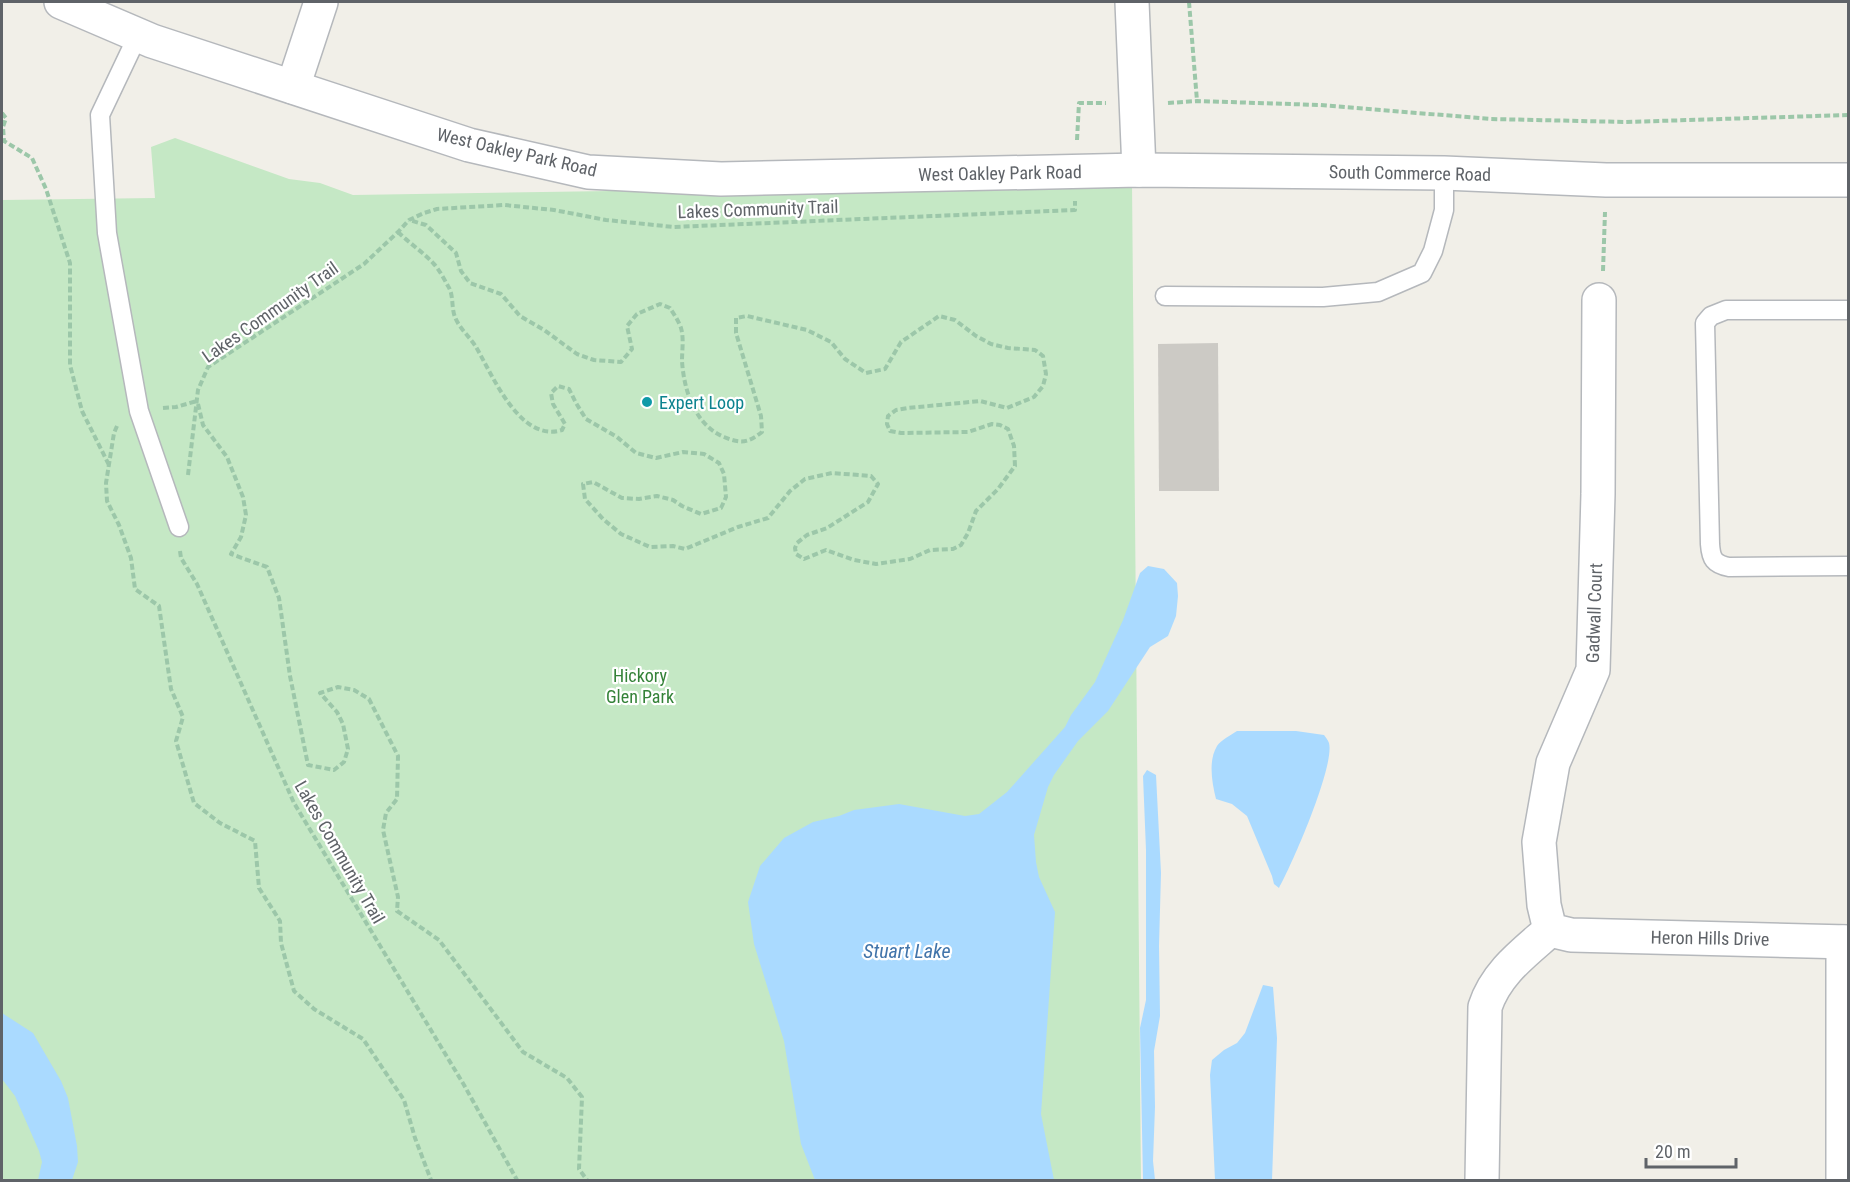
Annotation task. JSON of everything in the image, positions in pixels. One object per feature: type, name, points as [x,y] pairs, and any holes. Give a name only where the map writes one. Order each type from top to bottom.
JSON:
[{"type":"street","name":"West Oakley Park Road","points":[[61,2],[138,34],[469,145],[588,172],[721,179],[1139,170]]},
{"type":"street","points":[[293,87],[321,2]]},
{"type":"street","points":[[1132,2],[1139,170]]},
{"type":"street","name":"South Commerce Road","points":[[1139,170],[1444,173],[1606,180],[1848,180]]},
{"type":"street","name":"Gadwall Court","points":[[1561,933],[1544,905],[1539,842],[1553,763],[1593,669],[1598,494],[1599,300]]},
{"type":"street","points":[[1482,1180],[1485,1007],[1497,980],[1514,962],[1561,933]]},
{"type":"street","name":"Heron Hills Drive","points":[[1561,933],[1846,942]]},
{"type":"street","points":[[1843,1180],[1846,942]]},
{"type":"lane","points":[[138,34],[100,115],[107,233],[139,411],[179,526]]},
{"type":"lane","points":[[1165,296],[1323,297],[1378,292],[1422,273],[1433,251],[1444,210],[1444,173]]},
{"type":"lane","points":[[1848,310],[1726,310],[1711,316],[1705,323],[1712,560],[1729,567],[1848,566]]},
{"type":"path","points":[[1189,2],[1197,101]]},
{"type":"path","points":[[1075,171],[1079,103],[1136,104],[1197,101],[1320,105],[1491,119],[1626,122],[1848,115]]},
{"type":"path","points":[[2,113],[6,118],[3,128],[4,141],[32,158],[46,189],[70,263],[70,365],[82,411],[109,465]]},
{"type":"path","name":"Lakes Community Trail","points":[[187,481],[198,390],[208,367],[364,264],[409,220],[424,213],[437,209],[504,205],[554,210],[606,220],[674,226],[1075,210],[1075,171]]},
{"type":"path","points":[[1599,300],[1602,295],[1606,180]]},
{"type":"path","points":[[398,232],[411,246],[433,263],[450,289],[455,318],[475,346],[499,390],[523,420],[537,428],[554,433],[562,430],[565,424],[553,404],[550,393],[558,386],[569,389],[586,419],[617,437],[636,453],[656,458],[683,452],[704,454],[719,463],[724,474],[726,497],[721,508],[701,514],[673,500],[657,496],[639,499],[622,498],[593,482],[583,484],[585,499],[603,519],[621,534],[650,547],[673,546],[685,549],[738,527],[768,518],[790,491],[805,479],[832,473],[871,476],[878,484],[868,502],[836,523],[797,543],[796,554],[804,559],[826,550],[854,560],[876,564],[910,560],[930,550],[953,549],[961,545],[976,512],[1016,466],[1014,446],[1008,429],[992,424],[968,432],[901,433],[890,431],[887,424],[888,416],[896,410],[908,408],[980,401],[1007,408],[1034,397],[1043,386],[1046,374],[1043,356],[1035,350],[991,344],[955,320],[939,316],[901,342],[885,369],[866,373],[845,358],[831,342],[807,330],[747,316],[736,318],[736,333],[761,416],[762,432],[750,441],[733,441],[713,433],[697,416],[688,392],[682,364],[681,328],[670,308],[660,304],[637,314],[627,326],[632,349],[621,362],[594,360],[577,354],[520,316],[501,294],[470,283],[461,271],[456,253],[426,225],[409,220]]},
{"type":"path","points":[[431,1180],[404,1100],[363,1039],[314,1009],[294,991],[281,943],[280,921],[259,888],[255,841],[220,823],[194,803],[176,741],[183,717],[171,689],[159,606],[135,589],[131,558],[107,501],[106,483],[114,433],[122,417],[139,411],[176,407],[197,401],[203,425],[227,457],[243,497],[246,515],[241,537],[231,554],[267,567],[279,598],[290,676],[308,765],[334,770],[344,762],[348,748],[344,724],[337,712],[320,693],[338,687],[354,690],[369,699],[398,756],[397,799],[386,813],[383,830],[398,897],[397,911],[439,940],[524,1052],[567,1078],[582,1097],[579,1169],[588,1180]]},
{"type":"path","name":"Lakes Community Trail","points":[[179,526],[178,542],[181,558],[197,584],[294,803],[464,1085],[517,1180]]},
{"type":"green space","name":"Hickory Glen Park","points":[[175,138],[289,179],[320,183],[353,195],[1132,183],[1141,1180],[2,1180],[2,200],[155,198],[151,147]]},
{"type":"water","name":"Stuart Lake","points":[[1148,566],[1164,569],[1177,583],[1176,616],[1168,636],[1150,647],[1108,711],[1078,741],[1054,775],[1048,787],[1034,835],[1039,877],[1055,912],[1041,1114],[1054,1180],[815,1180],[801,1144],[784,1041],[754,944],[748,902],[760,866],[784,838],[813,822],[854,810],[899,804],[965,816],[979,814],[1007,792],[1065,727],[1095,682],[1123,620],[1140,573]]},
{"type":"water","points":[[1237,731],[1296,731],[1324,735],[1329,743],[1326,772],[1319,793],[1279,888],[1274,884],[1247,816],[1232,804],[1216,799],[1212,758],[1217,746]]},
{"type":"water","points":[[1147,770],[1156,775],[1161,873],[1160,1016],[1154,1051],[1153,1161],[1155,1180],[1143,1180],[1140,1028],[1146,1000],[1146,850],[1143,776]]},
{"type":"water","points":[[1263,985],[1273,987],[1277,1038],[1272,1180],[1215,1180],[1210,1075],[1212,1060],[1237,1043],[1245,1033]]},
{"type":"water","points":[[2,1013],[33,1033],[61,1081],[68,1098],[77,1146],[78,1162],[72,1180],[38,1180],[42,1162],[39,1151],[15,1096],[2,1079]]},
{"type":"building","points":[[1218,343],[1219,491],[1159,491],[1158,344]]},
{"type":"place","name":"Expert Loop","points":[[647,402]]}]
